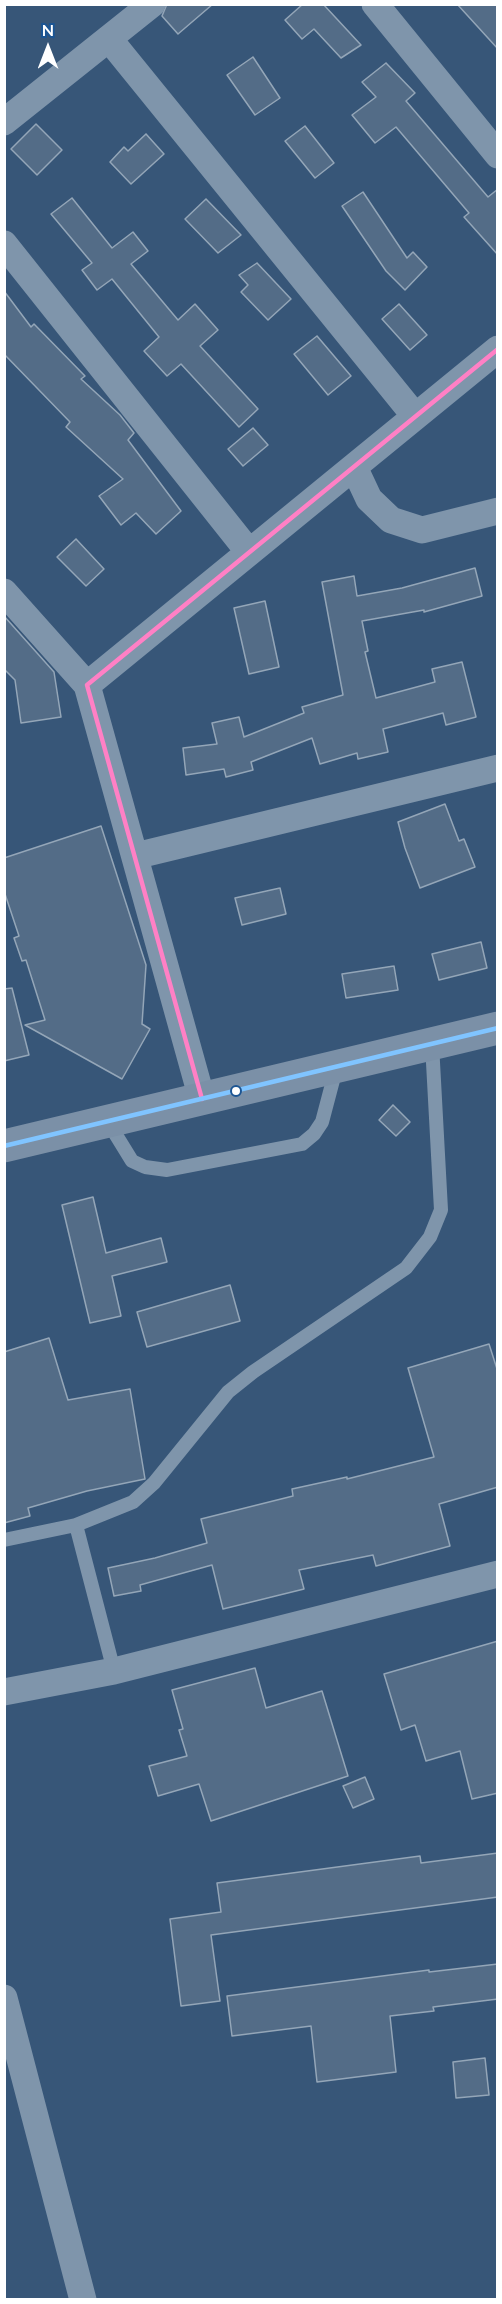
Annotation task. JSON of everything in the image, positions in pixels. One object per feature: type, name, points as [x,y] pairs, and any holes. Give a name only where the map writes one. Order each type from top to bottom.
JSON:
[{"type":"street","points":[[4,122],[152,4]]},
{"type":"street","points":[[375,4],[498,155]]},
{"type":"street","points":[[109,39],[415,416]]},
{"type":"street","points":[[4,244],[249,552]]},
{"type":"street","points":[[87,685],[498,348]]},
{"type":"street","points":[[354,467],[369,499],[391,520],[422,530],[498,511]]},
{"type":"street","points":[[4,592],[87,685],[202,1099]]},
{"type":"street","points":[[135,856],[498,768]]},
{"type":"street","points":[[4,1146],[498,1028]]},
{"type":"street","points":[[4,1692],[114,1671],[498,1574]]},
{"type":"street","points":[[4,1998],[9,2037],[83,2300]]},
{"type":"lane","points":[[4,1540],[76,1525],[133,1502],[154,1483],[228,1392],[253,1372],[406,1268],[430,1237],[441,1210],[432,1044]]},
{"type":"lane","points":[[107,1120],[132,1161],[145,1167],[167,1170],[302,1144],[314,1134],[322,1122],[336,1068]]},
{"type":"lane","points":[[76,1525],[114,1671]]},
{"type":"building","points":[[167,4],[213,4],[178,34],[162,16]]},
{"type":"building","points":[[303,4],[323,4],[361,45],[341,58],[314,29],[302,39],[285,20]]},
{"type":"building","points":[[457,4],[498,4],[498,49]]},
{"type":"building","points":[[253,57],[280,98],[255,115],[227,75]]},
{"type":"building","points":[[386,63],[415,93],[406,101],[488,197],[498,189],[498,255],[464,217],[469,213],[396,127],[375,143],[352,115],[376,97],[362,82]]},
{"type":"building","points":[[36,124],[62,150],[37,175],[11,149]]},
{"type":"building","points":[[305,126],[334,163],[315,178],[285,141]]},
{"type":"building","points":[[146,134],[164,154],[131,184],[110,162],[124,147],[128,151]]},
{"type":"building","points":[[363,192],[407,258],[413,252],[427,267],[405,290],[386,271],[342,206]]},
{"type":"building","points":[[72,198],[112,248],[133,232],[148,251],[131,264],[178,320],[195,304],[218,330],[200,346],[258,409],[239,427],[181,364],[167,376],[144,351],[159,337],[112,279],[97,290],[82,270],[92,263],[51,214]]},
{"type":"building","points":[[206,199],[241,235],[218,253],[185,219]]},
{"type":"building","points":[[257,263],[291,299],[268,320],[241,292],[248,285],[239,275]]},
{"type":"building","points":[[4,291],[31,327],[34,324],[85,376],[81,379],[120,415],[134,433],[128,440],[181,511],[156,534],[136,513],[121,525],[99,496],[123,479],[66,427],[70,422],[4,354]]},
{"type":"building","points":[[399,304],[427,335],[410,350],[382,319]]},
{"type":"building","points":[[317,336],[351,376],[328,395],[294,354]]},
{"type":"building","points":[[253,428],[268,445],[243,466],[228,449]]},
{"type":"building","points":[[76,539],[104,569],[86,586],[57,557]]},
{"type":"building","points":[[475,568],[482,596],[424,612],[424,610],[362,621],[368,651],[365,652],[376,698],[435,682],[432,669],[462,662],[476,717],[446,725],[443,713],[383,729],[388,752],[358,759],[357,753],[320,764],[312,738],[251,762],[253,770],[226,777],[224,769],[186,775],[183,748],[217,744],[212,723],[239,717],[244,737],[304,713],[302,707],[343,695],[322,582],[354,576],[357,596],[402,588]]},
{"type":"building","points":[[265,601],[279,667],[249,674],[234,608]]},
{"type":"building","points":[[4,616],[54,672],[61,717],[21,723],[15,680],[4,669]]},
{"type":"building","points":[[445,804],[459,841],[464,839],[475,867],[420,888],[398,822]]},
{"type":"building","points":[[101,826],[146,965],[142,1024],[150,1029],[122,1079],[25,1025],[45,1020],[26,960],[22,961],[14,938],[19,936],[4,891],[4,858]]},
{"type":"building","points":[[280,888],[286,914],[242,925],[235,898]]},
{"type":"building","points":[[481,942],[487,968],[439,980],[432,954]]},
{"type":"building","points":[[394,966],[398,990],[346,998],[342,974]]},
{"type":"building","points":[[12,988],[29,1055],[4,1061],[4,989]]},
{"type":"building","points":[[393,1105],[410,1122],[396,1136],[379,1120]]},
{"type":"building","points":[[93,1197],[106,1253],[161,1238],[167,1262],[112,1276],[121,1316],[90,1323],[62,1205]]},
{"type":"building","points":[[230,1285],[240,1321],[147,1347],[137,1312]]},
{"type":"building","points":[[49,1338],[68,1400],[130,1389],[145,1479],[87,1491],[28,1508],[30,1516],[4,1523],[4,1352]]},
{"type":"building","points":[[489,1344],[498,1372],[498,1487],[439,1504],[450,1546],[376,1566],[373,1555],[299,1570],[304,1589],[223,1609],[212,1565],[140,1585],[141,1591],[114,1596],[108,1568],[155,1558],[207,1543],[201,1519],[293,1496],[292,1489],[347,1477],[347,1479],[434,1457],[408,1368]]},
{"type":"building","points":[[498,1641],[498,1793],[472,1799],[460,1751],[426,1761],[415,1725],[401,1730],[384,1674]]},
{"type":"building","points":[[255,1668],[266,1708],[322,1691],[348,1776],[211,1821],[199,1784],[158,1796],[149,1766],[187,1756],[179,1730],[183,1729],[172,1690]]},
{"type":"building","points":[[365,1777],[374,1799],[353,1808],[343,1786]]},
{"type":"building","points":[[498,1853],[498,1897],[211,1935],[220,2001],[181,2006],[170,1919],[221,1912],[217,1883],[420,1856],[421,1863]]},
{"type":"building","points":[[498,1964],[498,1999],[433,2007],[434,2011],[390,2016],[396,2072],[317,2082],[311,2026],[232,2036],[227,1996],[429,1970],[429,1972]]},
{"type":"building","points":[[485,2058],[489,2095],[456,2098],[453,2062]]},
{"type":"transit line","points":[[202,1099],[87,685],[498,349]]},
{"type":"transit line","points":[[4,1146],[498,1028]]}]
